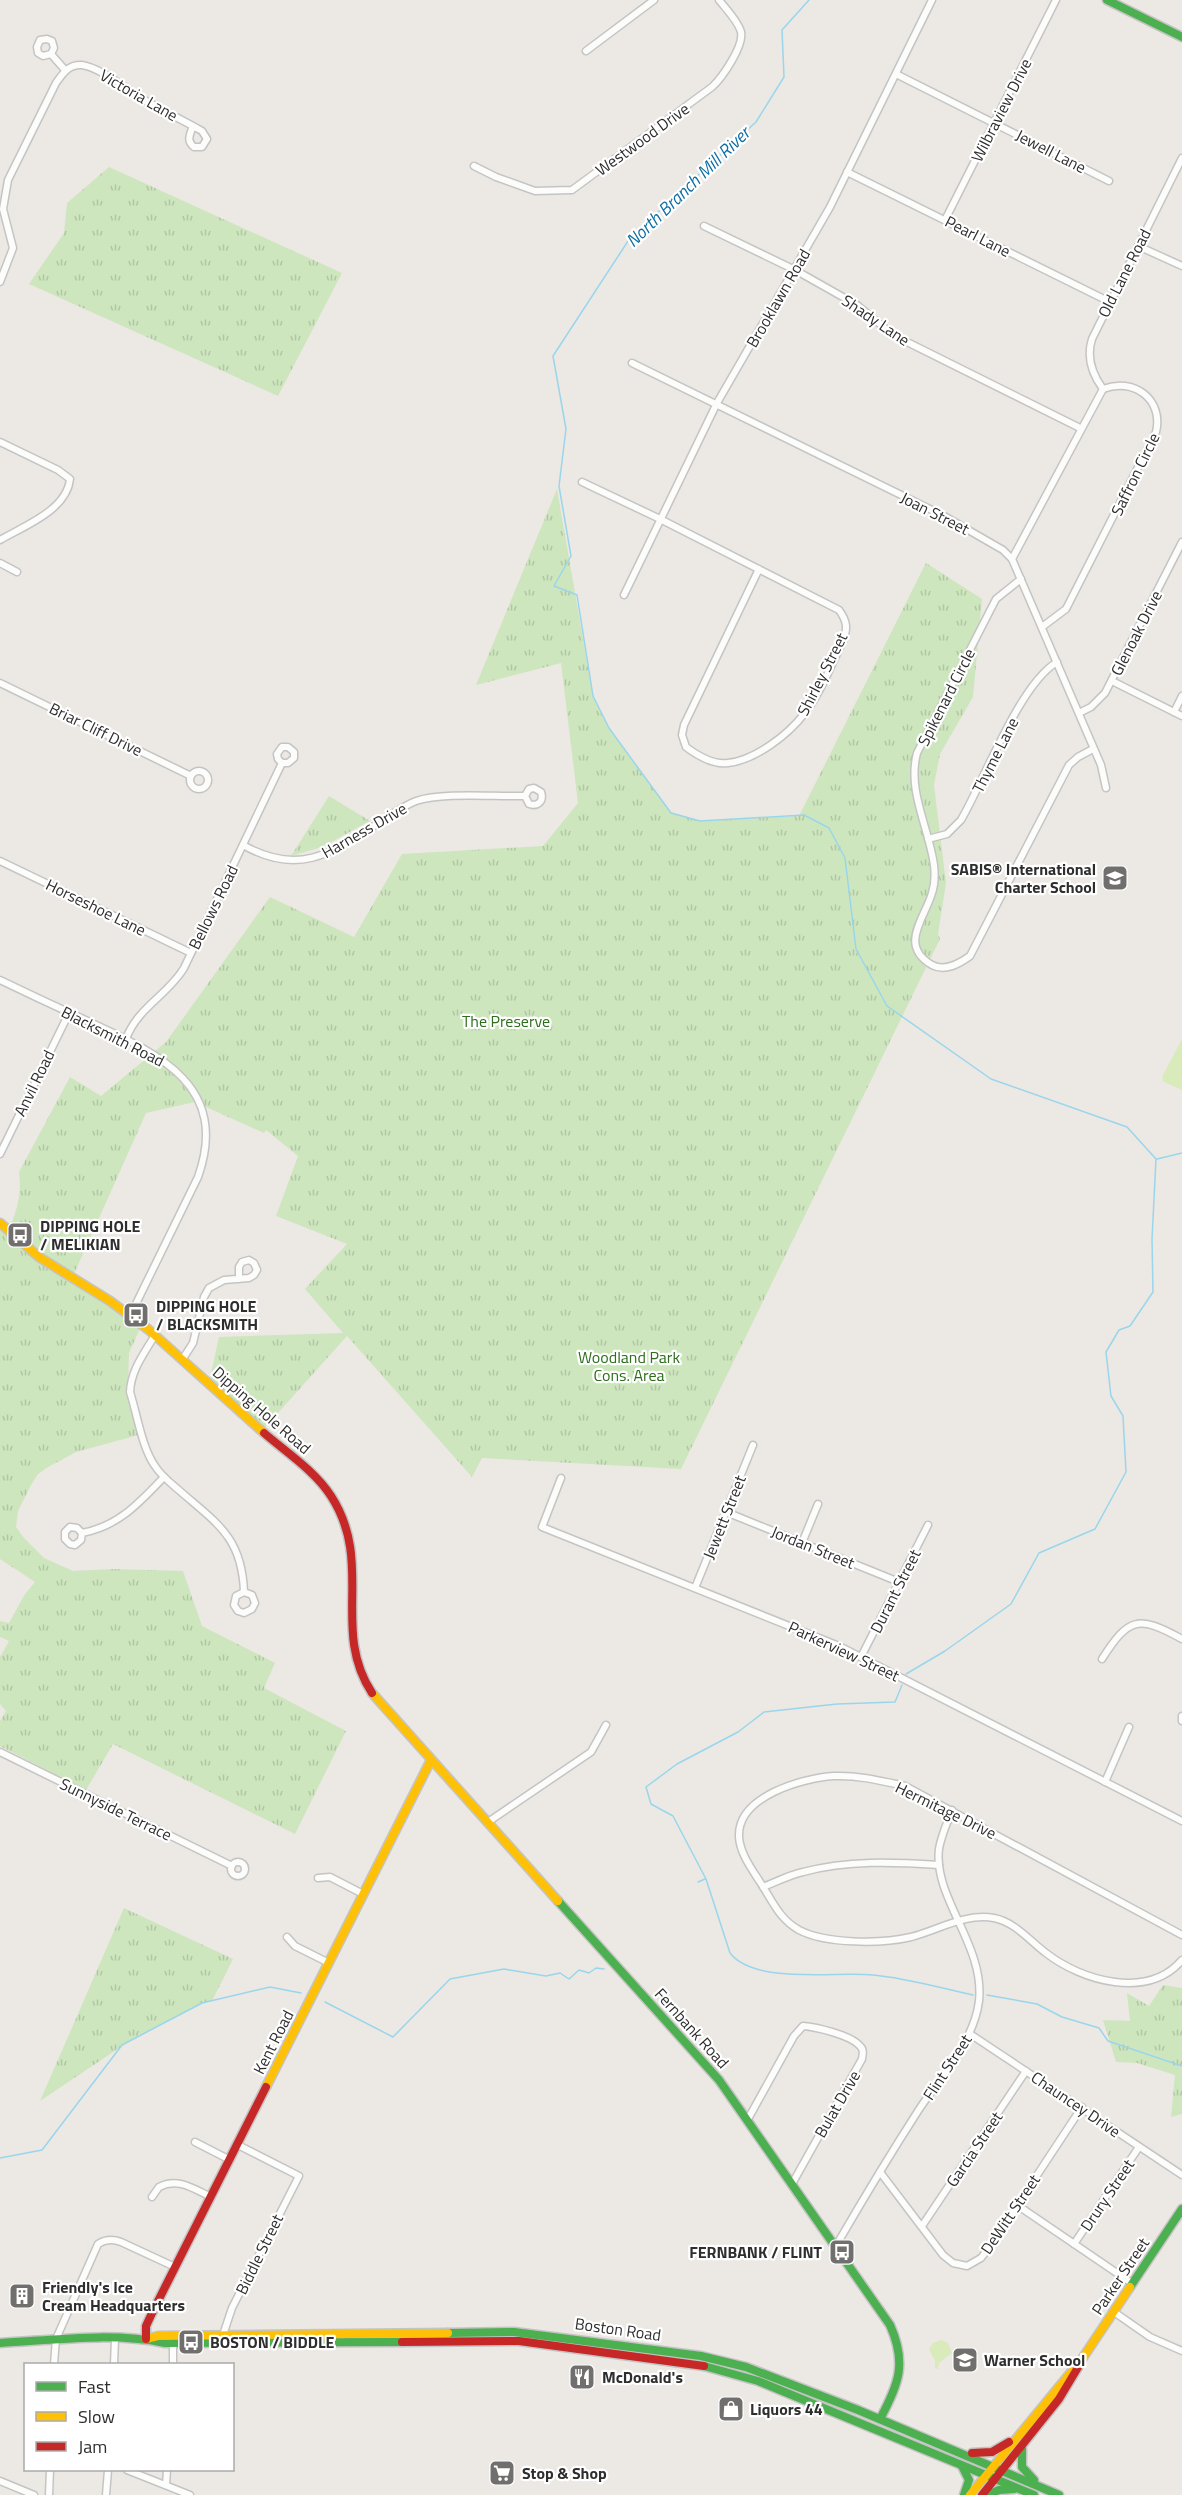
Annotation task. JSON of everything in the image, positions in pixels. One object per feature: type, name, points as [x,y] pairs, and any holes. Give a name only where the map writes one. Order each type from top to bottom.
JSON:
[{"type":"main road","points":[[1110,1],[1182,37]]},
{"type":"main road","name":"Dipping Hole Road","points":[[0,1222],[39,1257],[130,1316],[155,1335],[233,1407],[320,1481],[331,1494],[348,1530],[351,1543],[354,1578],[352,1642],[355,1657],[360,1671],[376,1698]]},
{"type":"main road","name":"Fernbank Road","points":[[376,1698],[719,2080],[748,2119],[885,2317],[899,2342],[902,2357],[900,2372],[892,2396],[880,2419]]},
{"type":"main road","name":"Kent Road","points":[[146,2339],[149,2319],[431,1760]]},
{"type":"main road","name":"Parker Street","points":[[970,2495],[987,2475],[999,2468],[1027,2440],[1065,2392],[1082,2359],[1179,2221],[1182,2209]]},
{"type":"main road","name":"Boston Road","points":[[0,2343],[146,2339],[158,2336],[357,2332],[533,2333],[726,2361],[880,2419],[1057,2494]]},
{"type":"main road","name":"Boston Road","points":[[146,2339],[173,2343],[519,2342],[695,2365],[758,2381],[1030,2493]]},
{"type":"main road","name":"Parker Street","points":[[982,2495],[996,2479],[999,2468],[1022,2431],[1082,2359]]},
{"type":"main road","points":[[952,2448],[983,2454],[992,2452],[1022,2431]]},
{"type":"main road","points":[[1027,2440],[1020,2453],[1022,2470],[1057,2494]]},
{"type":"main road","points":[[957,2463],[965,2469],[970,2478],[964,2495]]},
{"type":"main road","points":[[988,2495],[1003,2489],[1030,2493]]},
{"type":"street","points":[[586,51],[654,0]]},
{"type":"street","name":"Westwood Drive","points":[[474,166],[496,177],[535,191],[572,190],[721,78],[738,47],[741,35],[738,26],[719,0]]},
{"type":"street","name":"Brooklawn Road","points":[[624,595],[717,404],[795,270],[847,172],[932,0]]},
{"type":"street","name":"Wilbraview Drive","points":[[945,220],[1056,0]]},
{"type":"street","points":[[0,282],[13,248],[3,208],[8,180],[56,82],[65,70],[51,54]]},
{"type":"street","name":"Victoria Lane","points":[[65,70],[79,65],[92,69],[193,126]]},
{"type":"street","name":"Jewell Lane","points":[[896,74],[1109,181]]},
{"type":"street","name":"Old Lane Road","points":[[1103,389],[1092,371],[1089,350],[1094,333],[1182,158]]},
{"type":"street","name":"Pearl Lane","points":[[847,172],[1110,302]]},
{"type":"street","name":"Shady Lane","points":[[704,226],[795,270],[857,305],[893,335],[1080,428]]},
{"type":"street","points":[[1138,246],[1182,266]]},
{"type":"street","name":"Joan Street","points":[[632,363],[944,516],[994,543],[1012,559],[1101,765],[1106,788]]},
{"type":"street","name":"Saffron Circle","points":[[1042,627],[1066,609],[1156,432],[1158,419],[1156,409],[1145,394],[1128,385],[1116,385],[1103,389]]},
{"type":"street","points":[[1012,559],[1080,428],[1103,389]]},
{"type":"street","points":[[0,442],[58,470],[69,478],[69,487],[54,508],[0,540]]},
{"type":"street","name":"Shirley Street","points":[[582,482],[759,569],[838,610],[846,619],[847,631],[812,702],[794,726],[769,745],[744,759],[727,764],[711,761],[686,747],[682,735],[684,725],[759,569]]},
{"type":"street","name":"Glenoak Drive","points":[[1079,713],[1097,702],[1112,681],[1182,542]]},
{"type":"street","points":[[0,563],[17,572]]},
{"type":"street","name":"Spikenard Circle","points":[[1021,579],[996,598],[917,753],[914,766],[915,784],[935,877],[933,891],[915,934],[915,944],[926,961],[936,967],[945,968],[958,965],[970,956],[1070,765],[1093,748]]},
{"type":"street","name":"Thyme Lane","points":[[928,839],[947,834],[961,820],[1028,693],[1046,669],[1057,662]]},
{"type":"street","points":[[1112,681],[1182,716]]},
{"type":"street","name":"Briar Cliff Drive","points":[[0,683],[191,776]]},
{"type":"street","points":[[1174,712],[1182,696]]},
{"type":"street","name":"Bellows Road","points":[[126,1039],[138,1016],[177,978],[282,763]]},
{"type":"street","name":"Harness Drive","points":[[243,845],[266,857],[279,860],[307,860],[339,848],[417,801],[447,797],[525,796]]},
{"type":"street","name":"Horseshoe Lane","points":[[0,861],[191,952]]},
{"type":"street","name":"Blacksmith Road","points":[[0,980],[153,1053],[185,1079],[200,1105],[206,1133],[204,1161],[130,1316]]},
{"type":"street","name":"Anvil Road","points":[[0,1155],[69,1013]]},
{"type":"street","points":[[182,1360],[193,1343],[208,1288],[224,1280],[239,1279]]},
{"type":"street","points":[[155,1335],[133,1372],[130,1392],[148,1453],[155,1467],[164,1477],[230,1538],[240,1562],[244,1592]]},
{"type":"street","name":"Jewett Street","points":[[695,1588],[753,1445]]},
{"type":"street","points":[[82,1533],[102,1529],[126,1515],[164,1477]]},
{"type":"street","name":"Parkerview Street","points":[[561,1478],[543,1527],[861,1657],[1182,1821]]},
{"type":"street","points":[[802,1543],[818,1504]]},
{"type":"street","name":"Jordan Street","points":[[726,1512],[899,1582]]},
{"type":"street","name":"Durant Street","points":[[861,1657],[928,1525]]},
{"type":"street","points":[[1102,1659],[1118,1635],[1136,1624],[1154,1625],[1182,1639]]},
{"type":"street","points":[[1182,1716],[1182,1721]]},
{"type":"street","points":[[488,1822],[591,1752],[606,1725]]},
{"type":"street","points":[[1105,1782],[1129,1727]]},
{"type":"street","name":"Sunnyside Terrace","points":[[0,1752],[232,1866]]},
{"type":"street","name":"Hermitage Drive","points":[[1182,1935],[905,1786],[871,1778],[836,1776],[821,1778],[776,1791],[754,1804],[741,1823],[739,1835],[747,1861],[783,1918],[799,1929],[818,1937],[863,1940],[910,1937],[959,1921],[985,1918],[1007,1922],[1046,1954],[1071,1969],[1118,1982],[1136,1983],[1152,1980],[1166,1974],[1182,1960]]},
{"type":"street","name":"Flint Street","points":[[840,2239],[880,2172],[970,2034],[979,2002],[976,1959],[959,1921],[939,1865],[939,1850],[952,1810]]},
{"type":"street","points":[[763,1887],[801,1872],[838,1864],[897,1862],[939,1865]]},
{"type":"street","points":[[318,1878],[330,1877],[363,1894]]},
{"type":"street","points":[[287,1937],[295,1946],[329,1963]]},
{"type":"street","name":"Bulat Drive","points":[[748,2119],[794,2036],[803,2026],[840,2035],[860,2045],[863,2051],[862,2059],[792,2184]]},
{"type":"street","name":"Chauncey Drive","points":[[970,2034],[1182,2175]]},
{"type":"street","name":"Garcia Street","points":[[922,2226],[1026,2071]]},
{"type":"street","name":"DeWitt Street","points":[[880,2172],[949,2260],[967,2266],[981,2258],[1082,2108]]},
{"type":"street","points":[[195,2142],[230,2160]]},
{"type":"street","name":"Biddle Street","points":[[223,2335],[237,2299],[299,2176],[238,2145]]},
{"type":"street","name":"Drury Street","points":[[1074,2244],[1139,2147]]},
{"type":"street","points":[[152,2197],[159,2187],[175,2183],[183,2184],[211,2197]]},
{"type":"street","points":[[1017,2205],[1133,2284]]},
{"type":"street","points":[[54,2363],[55,2341],[99,2244],[113,2240],[129,2244],[175,2267]]},
{"type":"street","points":[[1114,2312],[1150,2337],[1182,2351]]},
{"type":"street","points":[[114,2363],[115,2339]]},
{"type":"street","points":[[172,2363],[173,2343]]},
{"type":"street","points":[[49,2495],[50,2471]]},
{"type":"street","points":[[106,2495],[108,2471]]},
{"type":"street","points":[[132,2471],[190,2495]]},
{"type":"street","points":[[166,2486],[167,2471]]},
{"type":"street","points":[[0,2481],[34,2495]]},
{"type":"green space","points":[[109,167],[342,273],[278,396],[29,284],[64,233],[67,203]]},
{"type":"green space","points":[[557,489],[593,696],[609,728],[671,812],[700,821],[799,816],[926,563],[982,599],[973,697],[940,754],[934,785],[946,883],[938,934],[940,939],[681,1469],[482,1458],[472,1477],[347,1336],[260,1433],[209,1383],[219,1337],[343,1333],[305,1289],[347,1244],[276,1216],[298,1156],[266,1130],[264,1133],[195,1102],[146,1113],[74,1274],[142,1324],[129,1353],[128,1384],[142,1434],[76,1452],[38,1474],[18,1511],[16,1527],[44,1558],[73,1571],[114,1569],[183,1571],[202,1626],[275,1663],[264,1688],[346,1731],[295,1834],[113,1744],[86,1790],[0,1746],[0,1721],[6,1711],[0,1704],[0,1657],[9,1641],[0,1637],[0,1621],[9,1623],[25,1594],[35,1582],[0,1559],[0,1225],[9,1230],[12,1223],[19,1195],[19,1172],[70,1077],[101,1096],[166,1042],[270,897],[354,937],[402,854],[543,846],[578,803],[561,663],[476,685]]},
{"type":"green space","points":[[329,796],[370,821],[322,847],[291,856]]},
{"type":"green space","points":[[1182,1039],[1182,1090],[1164,1082],[1162,1077]]},
{"type":"green space","points":[[124,1908],[233,1959],[212,2001],[203,2003],[131,2040],[40,2101]]},
{"type":"green space","points":[[1163,1985],[1182,1988],[1182,2114],[1171,2117],[1175,2075],[1137,2063],[1116,2062],[1103,2020],[1130,2021],[1127,1993],[1149,2006]]},
{"type":"green space","points":[[941,2340],[948,2343],[952,2353],[939,2363],[938,2369],[935,2368],[935,2361],[929,2349],[933,2343]]},
{"type":"waterway","name":"North Branch Mill River","points":[[809,0],[782,30],[784,77],[756,122],[630,238],[553,356],[566,429],[559,486],[571,556],[554,586],[577,595],[593,696],[609,728],[671,813],[700,821],[804,815],[829,828],[845,858],[856,949],[887,1006],[991,1079],[1127,1127],[1156,1159],[1152,1239],[1153,1292],[1130,1326],[1119,1330],[1106,1352],[1111,1396],[1123,1416],[1126,1472],[1095,1529],[1039,1553],[1011,1604],[945,1651],[906,1674]]},
{"type":"waterway","points":[[1157,1159],[1182,1153]]},
{"type":"waterway","name":"North Branch Mill River","points":[[902,1685],[895,1702],[837,1704],[764,1712],[738,1732],[677,1764],[646,1787],[651,1804],[673,1816],[706,1879],[730,1953],[742,1963],[776,1973],[886,1976],[973,1995]]},
{"type":"waterway","points":[[698,1882],[705,1879]]},
{"type":"waterway","points":[[325,2002],[393,2037],[450,1979],[504,1969],[546,1976],[560,1973],[569,1979],[579,1970],[589,1973],[596,1968],[604,1969]]},
{"type":"waterway","points":[[0,2158],[42,2150],[122,2045],[202,2003],[270,1987],[301,1993]]},
{"type":"waterway","name":"North Branch Mill River","points":[[987,1995],[1037,2004],[1062,2017],[1099,2028],[1108,2041],[1182,2066]]},
{"type":"traffic: fast","points":[[1107,0],[1182,37]]},
{"type":"traffic: fast","points":[[558,1901],[719,2080],[890,2325],[898,2351],[899,2373],[892,2395],[880,2419]]},
{"type":"traffic: fast","points":[[1130,2287],[1182,2209]]},
{"type":"traffic: fast","points":[[448,2333],[514,2332],[701,2356],[746,2367],[858,2410],[1059,2495]]},
{"type":"traffic: fast","points":[[0,2343],[104,2337],[165,2343],[402,2342]]},
{"type":"traffic: fast","points":[[704,2366],[758,2381],[1034,2495]]},
{"type":"traffic: fast","points":[[1022,2449],[1022,2467],[1034,2480]]},
{"type":"traffic: fast","points":[[962,2466],[969,2480],[964,2495]]},
{"type":"traffic: fast","points":[[988,2495],[999,2490],[1014,2489]]},
{"type":"traffic: slow","points":[[0,1223],[39,1257],[110,1301],[149,1330],[264,1433]]},
{"type":"traffic: slow","points":[[372,1693],[558,1901]]},
{"type":"traffic: slow","points":[[266,2087],[431,1760]]},
{"type":"traffic: slow","points":[[970,2495],[1082,2359],[1130,2287]]},
{"type":"traffic: slow","points":[[146,2339],[158,2336],[448,2333]]},
{"type":"traffic: jam","points":[[264,1433],[317,1478],[331,1496],[344,1521],[350,1546],[354,1645],[360,1669],[372,1693]]},
{"type":"traffic: jam","points":[[146,2339],[146,2326],[153,2311],[266,2087]]},
{"type":"traffic: jam","points":[[402,2342],[519,2341],[704,2366]]},
{"type":"traffic: jam","points":[[982,2495],[1059,2399],[1080,2364]]},
{"type":"traffic: jam","points":[[972,2453],[992,2452],[1009,2442]]},
{"type":"place","name":"SABIS® International Charter School","points":[[1115,878]]},
{"type":"place","name":"DIPPING HOLE / MELIKIAN","points":[[20,1235]]},
{"type":"place","name":"DIPPING HOLE / BLACKSMITH","points":[[136,1315]]},
{"type":"place","name":"FERNBANK / FLINT","points":[[842,2252]]},
{"type":"place","name":"Friendly's Ice Cream Headquarters","points":[[22,2296]]},
{"type":"place","name":"BOSTON / BIDDLE","points":[[191,2342]]},
{"type":"place","name":"Warner School","points":[[965,2360]]},
{"type":"place","name":"McDonald's","points":[[582,2377]]},
{"type":"place","name":"Liquors 44","points":[[731,2409]]},
{"type":"place","name":"Stop & Shop","points":[[502,2473]]},
{"type":"park label","name":"The Preserve","points":[[506,1021]]},
{"type":"park label","name":"Woodland Park Cons. Area","points":[[629,1366]]}]
